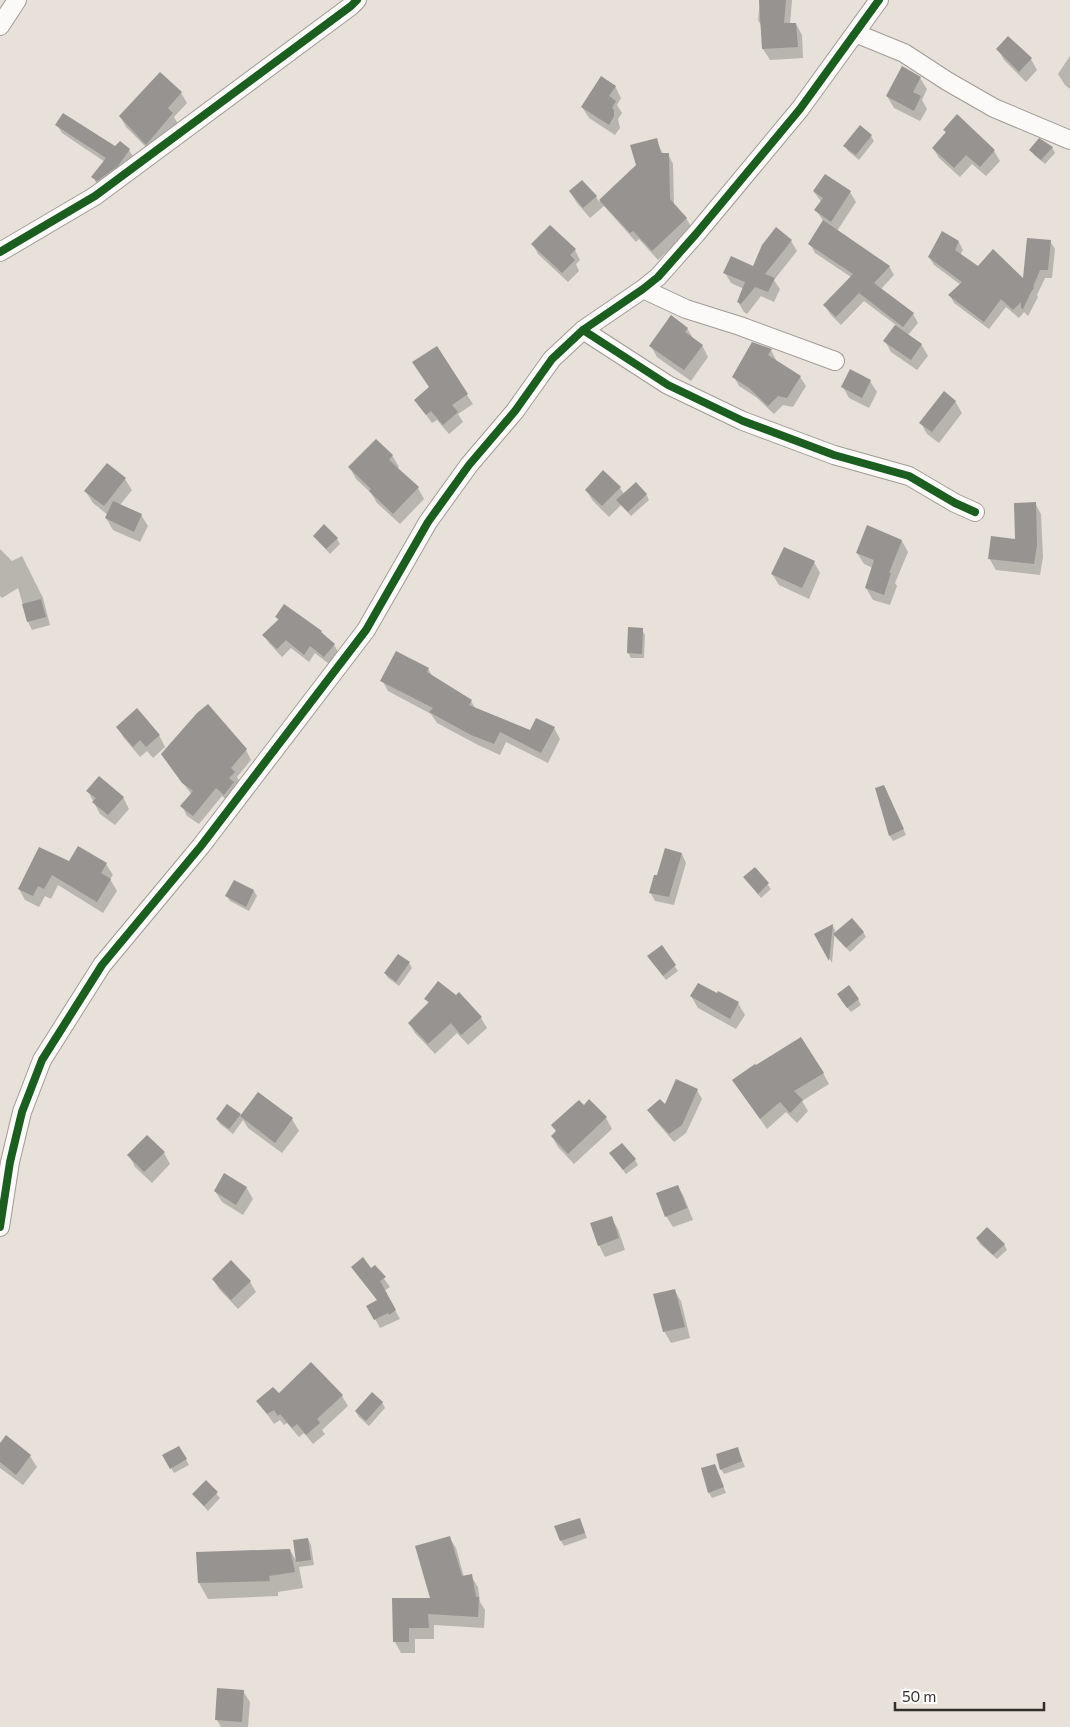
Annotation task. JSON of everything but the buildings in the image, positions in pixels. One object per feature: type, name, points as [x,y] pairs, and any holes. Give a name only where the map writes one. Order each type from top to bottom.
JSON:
[{"type":"street","points":[[0,26],[17,0]]},
{"type":"street","points":[[0,252],[95,196],[357,0]]},
{"type":"street","points":[[0,1227],[10,1162],[22,1112],[42,1060],[102,965],[201,846],[366,630],[428,522],[469,465],[515,411],[552,359],[583,330],[643,290],[658,277],[800,108],[879,0]]},
{"type":"street","points":[[855,32],[904,53],[994,108],[1070,140]]},
{"type":"street","points":[[643,290],[686,309],[835,361]]},
{"type":"street","points":[[583,330],[668,384],[743,421],[834,455],[909,476],[955,503],[975,512]]},
{"type":"cycle path","points":[[0,252],[95,196],[357,0]]},
{"type":"cycle path","points":[[0,1227],[10,1162],[22,1112],[42,1060],[102,965],[201,846],[366,630],[428,522],[469,465],[515,411],[552,359],[583,330],[658,277],[800,109],[879,0]]},
{"type":"cycle path","points":[[583,330],[668,385],[743,421],[834,455],[909,476],[955,503],[975,512]]}]
